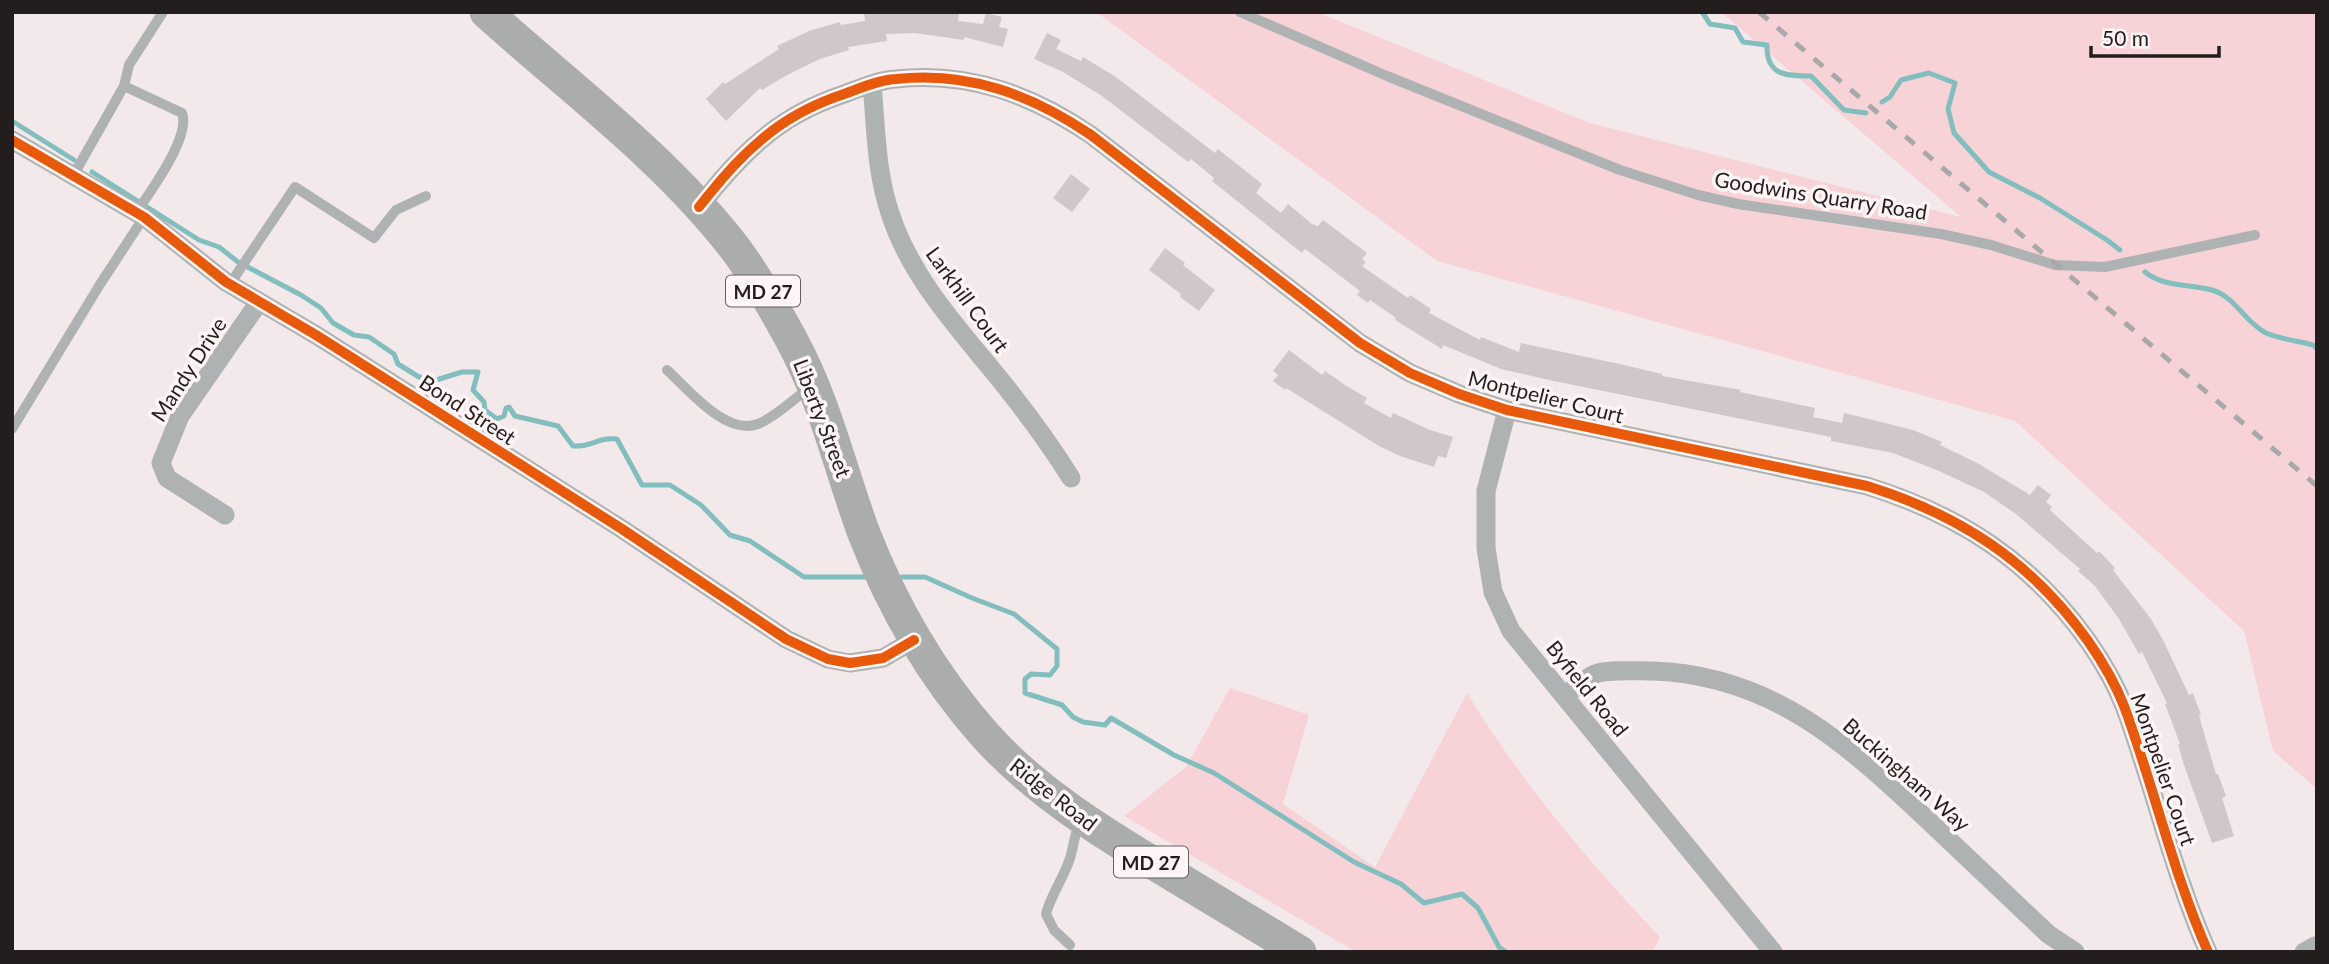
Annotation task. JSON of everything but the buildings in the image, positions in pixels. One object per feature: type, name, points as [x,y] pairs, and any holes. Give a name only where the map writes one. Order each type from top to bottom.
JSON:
[{"type":"highway","name":"Liberty Street","points":[[486,12],[638,145],[699,207],[736,251],[762,290],[814,384],[862,528],[878,568],[914,640]]},
{"type":"highway","name":"Ridge Road","points":[[914,640],[984,734],[1035,783],[1082,819],[1300,952]]},
{"type":"street","name":"Montpelier Court","points":[[699,207],[743,156],[776,128],[821,102],[894,79],[930,78],[1002,89],[1059,113],[1360,343],[1410,373],[1459,394],[1507,410],[1867,486],[1940,514],[1980,536],[2013,559],[2045,589],[2075,624],[2101,661],[2123,704],[2208,952]]},
{"type":"street","name":"Larkhill Court","points":[[872,84],[880,173],[890,214],[904,249],[921,279],[1042,432],[1071,478]]},
{"type":"street","name":"Bond Street","points":[[12,140],[140,215],[233,280],[259,302],[622,529],[768,627],[806,649],[828,659],[864,662],[883,658],[914,640]]},
{"type":"street","name":"Mandy Drive","points":[[225,515],[167,478],[161,463],[180,416],[259,302]]},
{"type":"street","name":"Byfield Road","points":[[1507,410],[1486,491],[1486,548],[1493,592],[1511,631],[1773,952]]},
{"type":"street","name":"Buckingham Way","points":[[1565,696],[1596,674],[1634,671],[1683,672],[1724,681],[1766,698],[1812,722],[1871,767],[2048,934],[2075,952]]},
{"type":"lane","points":[[74,176],[124,86],[129,65],[163,12]]},
{"type":"lane","name":"Goodwins Quarry Road","points":[[1240,12],[1387,76],[1620,170],[1698,195],[1738,204],[1941,234],[1991,245],[2055,265],[2105,267],[2255,235]]},
{"type":"lane","points":[[12,429],[99,286],[181,137],[185,122],[182,113],[124,86]]},
{"type":"lane","points":[[233,280],[295,187],[374,237],[397,209],[426,196]]},
{"type":"lane","points":[[667,370],[723,420],[750,426],[761,423],[814,384]]},
{"type":"lane","points":[[1070,944],[1054,930],[1046,914],[1050,898],[1070,858],[1076,829],[1082,819]]},
{"type":"shaded area","points":[[1096,12],[1317,12],[1590,123],[1961,217],[1721,12],[2317,12],[2317,789],[2273,751],[2244,631],[2015,421],[1437,261]]},
{"type":"shaded area","points":[[1230,688],[1309,715],[1283,804],[1375,867],[1467,693],[1533,790],[1607,880],[1660,937],[1653,952],[1356,952],[1124,816],[1186,767]]},
{"type":"waterway","points":[[1702,12],[1710,24],[1735,28],[1743,42],[1767,45],[1770,63],[1780,72],[1794,76],[1811,76],[1844,110],[1866,113]]},
{"type":"waterway","points":[[1882,102],[1890,97],[1901,80],[1929,73],[1955,83],[1948,109],[1954,133],[1989,172],[2040,198],[2120,250]]},
{"type":"waterway","points":[[12,121],[74,160]]},
{"type":"waterway","points":[[92,172],[199,240],[219,247],[238,262],[301,295],[321,308],[333,323],[354,335],[369,337],[394,354],[398,364],[419,377],[433,381],[462,372],[478,372],[473,390],[484,402],[485,410],[497,419],[504,416],[506,408],[509,407],[515,416],[558,426],[573,446],[617,439],[642,485],[670,485],[701,505],[730,535],[750,541],[804,577],[867,577]]},
{"type":"waterway","points":[[2145,272],[2168,283],[2220,293],[2266,333],[2313,345],[2317,349]]},
{"type":"waterway","points":[[902,577],[925,577],[1014,614],[1057,649],[1057,666],[1050,675],[1031,674],[1025,679],[1025,693],[1062,705],[1073,717],[1083,722],[1105,725],[1111,718],[1174,755],[1214,773],[1354,862],[1401,884],[1424,903],[1462,894],[1478,908],[1499,947],[1506,952]]},
{"type":"railway","points":[[1759,12],[2317,486]]},
{"type":"cycle path","points":[[699,207],[728,172],[770,132],[822,102],[889,80],[923,77],[999,89],[1046,108],[1091,135],[1360,343],[1410,373],[1459,394],[1507,410],[1867,486],[1933,511],[1991,544],[2018,564],[2066,613],[2098,656],[2124,706],[2184,892],[2208,952]]},
{"type":"cycle path","points":[[12,140],[144,217],[226,282],[316,335],[622,529],[786,639],[828,659],[850,663],[883,658],[914,640]]}]
